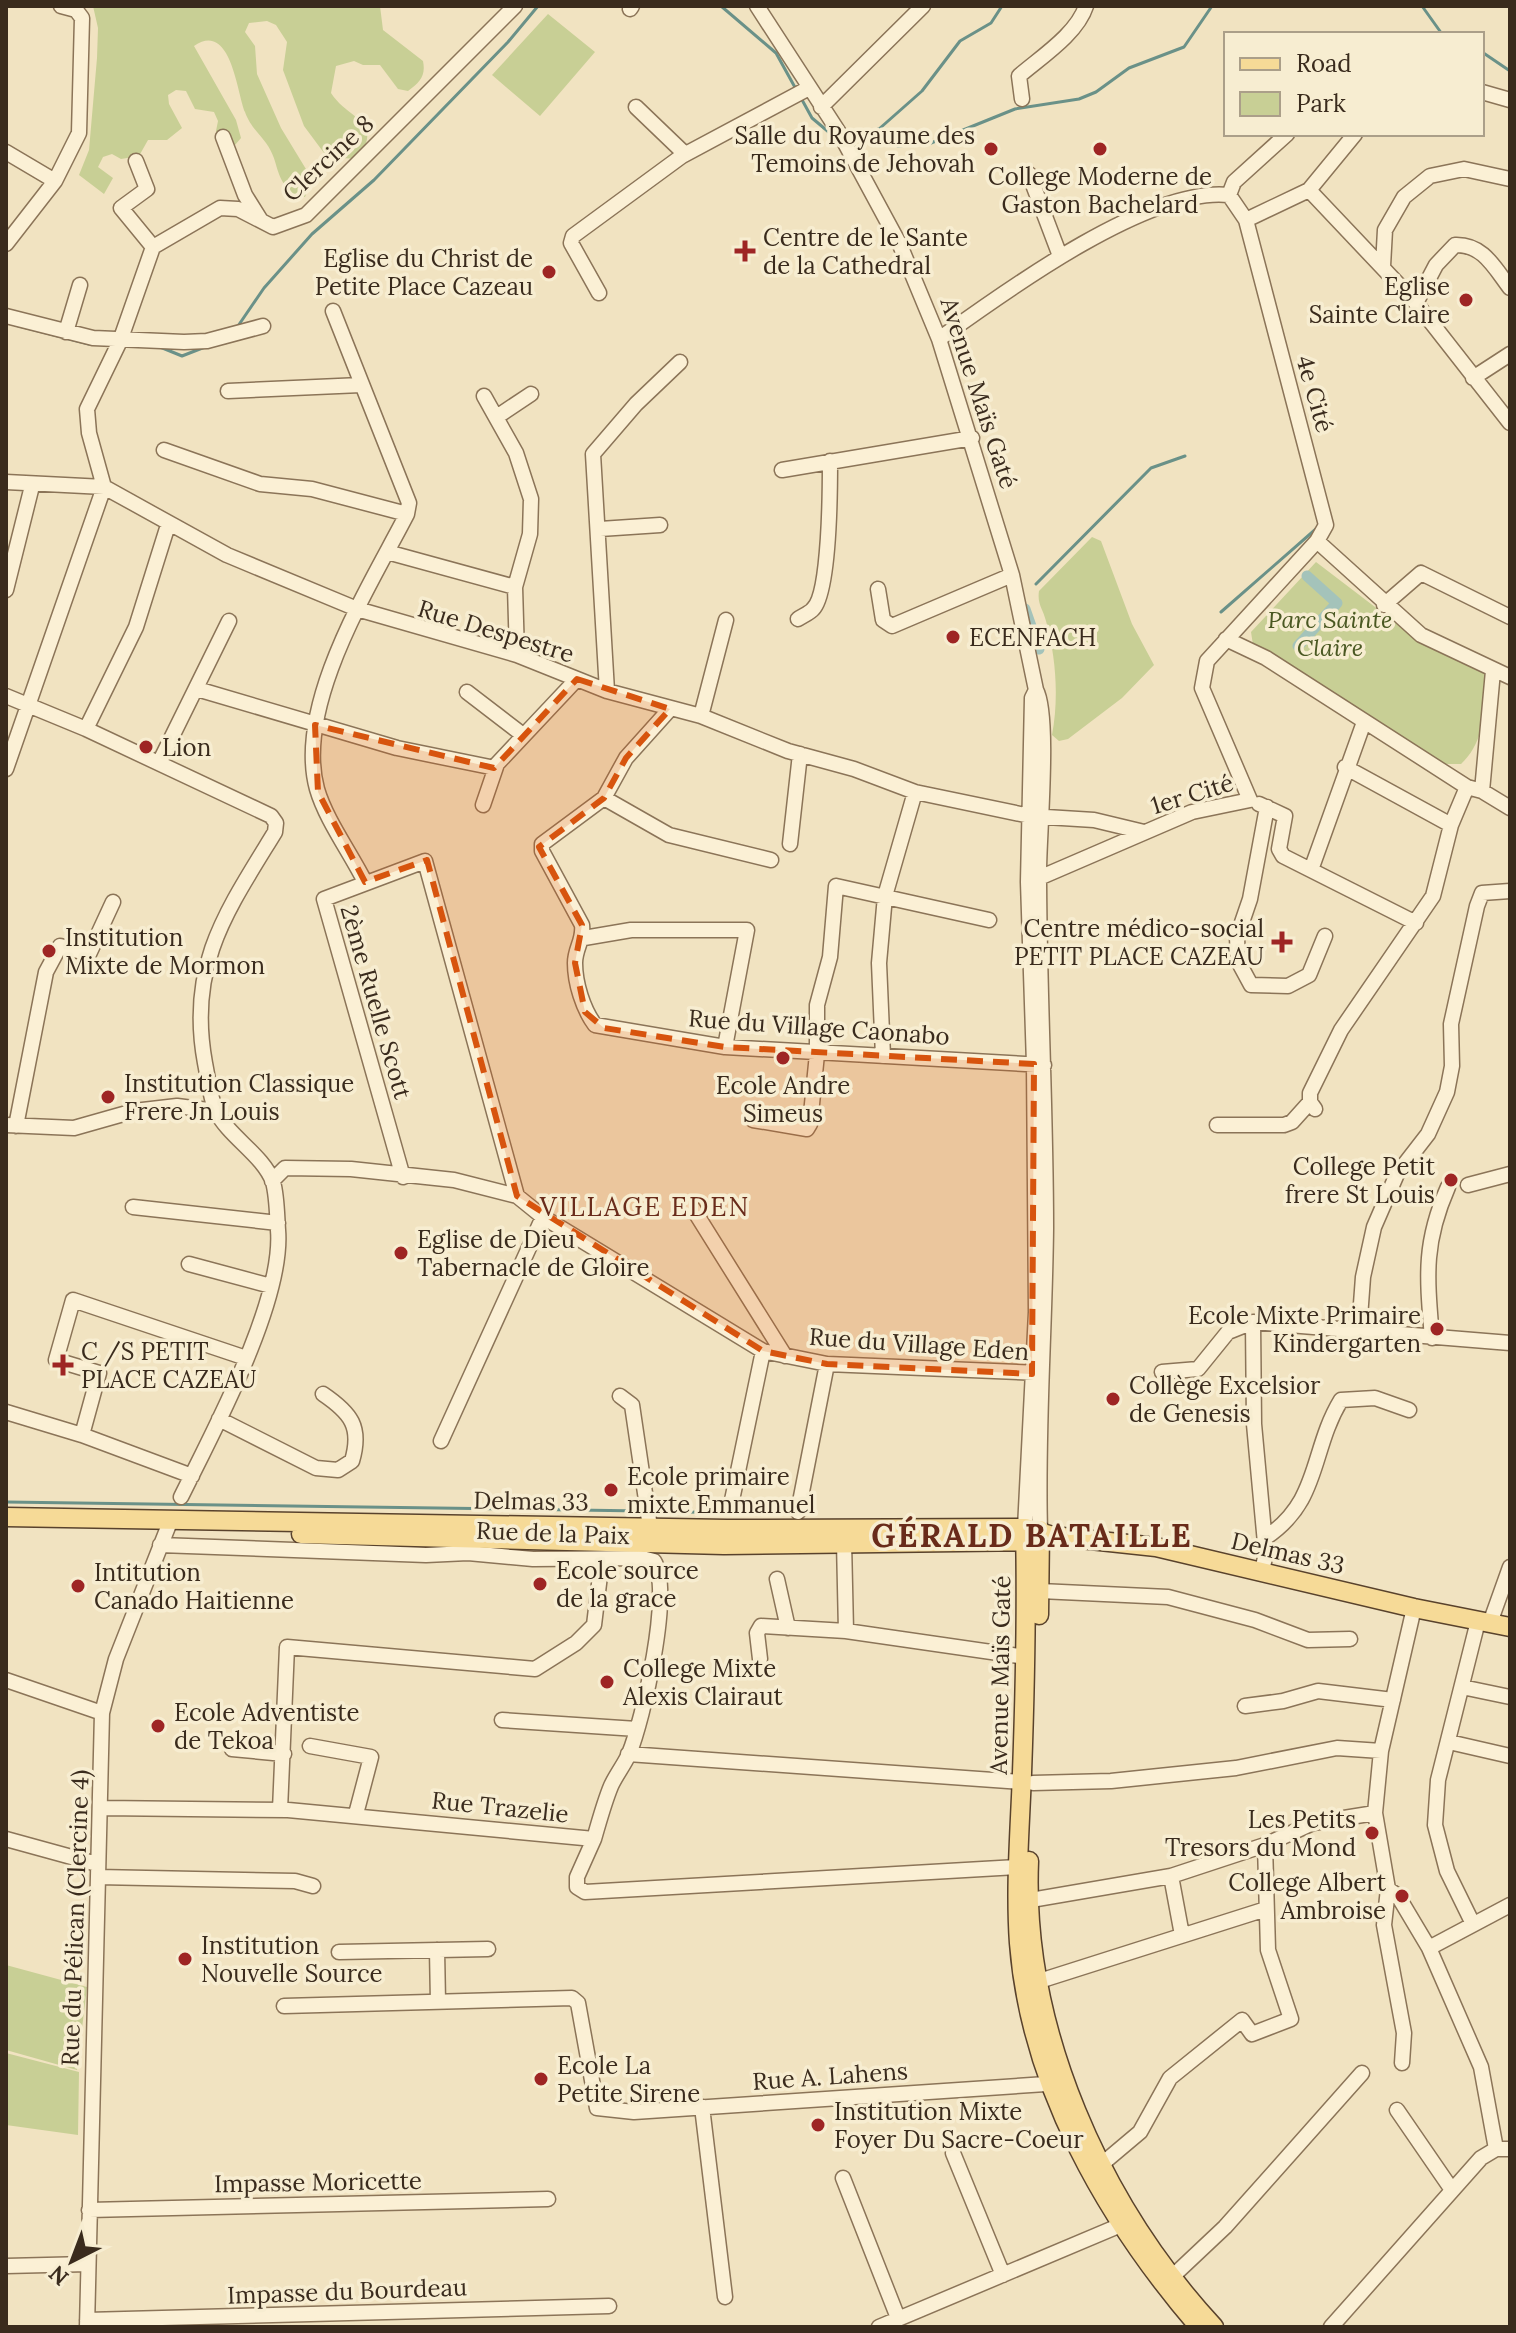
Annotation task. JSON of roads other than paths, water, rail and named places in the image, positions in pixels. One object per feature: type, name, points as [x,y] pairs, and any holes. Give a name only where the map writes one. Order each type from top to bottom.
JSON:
[{"type":"main road","name":"Delmas 33","points":[[6,1517],[165,1533],[650,1527],[1037,1535],[1156,1547],[1414,1608],[1510,1627]]},
{"type":"main road","name":"Delmas 33","points":[[6,1530],[724,1545],[1037,1535]]},
{"type":"main road","name":"Avenue Maïs Gaté","points":[[1037,1535],[1040,1591],[1027,1782],[1017,1867],[1032,1984],[1071,2133],[1126,2223],[1199,2327]]},
{"type":"main road","name":"Avenue Maïs Gaté","points":[[1032,1984],[1026,1657],[1037,1535]]},
{"type":"main road","name":"Avenue Maïs Gaté","points":[[1058,2083],[1102,2164],[1126,2223],[1214,2327]]},
{"type":"street","points":[[6,244],[55,181],[70,156],[79,118],[82,18],[76,10],[61,6]]},
{"type":"street","name":"Clercine 8","points":[[153,247],[220,208],[238,209],[273,227],[306,215],[515,6]]},
{"type":"street","points":[[821,107],[923,6]]},
{"type":"street","points":[[1022,99],[1019,76],[1051,49],[1083,15],[1086,6]]},
{"type":"street","name":"Avenue Maïs Gaté","points":[[763,9],[806,89],[842,138],[900,245],[939,339],[1012,575],[1036,690],[1032,698],[1033,880],[1046,1250],[1036,1374],[1037,1535]]},
{"type":"street","points":[[599,293],[571,243],[573,236],[610,205],[685,154],[806,89]]},
{"type":"street","points":[[1484,93],[1510,100]]},
{"type":"street","points":[[636,107],[685,154]]},
{"type":"street","points":[[939,339],[1060,256],[1115,225],[1172,205],[1229,195],[1234,182],[1285,136]]},
{"type":"street","points":[[1246,220],[1309,190],[1353,136]]},
{"type":"street","points":[[223,137],[245,195],[263,223]]},
{"type":"street","points":[[6,152],[55,181]]},
{"type":"street","points":[[6,769],[26,703],[104,487],[89,433],[87,409],[119,343],[153,247],[121,208],[147,189],[136,161]]},
{"type":"street","points":[[1383,266],[1385,230],[1404,197],[1430,176],[1464,169],[1510,179]]},
{"type":"street","points":[[1029,174],[1060,256]]},
{"type":"street","points":[[1309,190],[1416,303],[1510,423]]},
{"type":"street","name":"4e Cité","points":[[1229,195],[1246,220],[1316,480],[1326,525],[1317,541]]},
{"type":"street","points":[[1416,303],[1436,265],[1455,245],[1470,245],[1485,255],[1510,288]]},
{"type":"street","points":[[66,332],[80,285]]},
{"type":"street","points":[[333,311],[407,497],[407,514],[335,656],[315,725],[314,775],[318,792],[365,882]]},
{"type":"street","points":[[6,316],[119,343],[207,341],[263,326]]},
{"type":"street","points":[[1473,378],[1510,354]]},
{"type":"street","points":[[607,691],[600,529],[593,454],[636,404],[680,362]]},
{"type":"street","points":[[228,391],[361,385]]},
{"type":"street","points":[[498,416],[531,394]]},
{"type":"street","points":[[484,396],[498,416],[516,453],[531,499],[530,534],[515,587],[517,655]]},
{"type":"street","points":[[782,470],[972,438]]},
{"type":"street","points":[[164,450],[260,484],[312,489],[407,514]]},
{"type":"street","points":[[798,619],[815,608],[821,592],[829,524],[830,461]]},
{"type":"street","name":"Rue Despestre","points":[[6,482],[32,486],[104,487],[227,555],[357,609],[517,655],[607,691],[701,716],[800,754],[854,769],[915,792],[1034,816],[1094,820],[1144,832]]},
{"type":"street","points":[[6,590],[11,556],[32,486]]},
{"type":"street","points":[[86,729],[136,627],[168,525]]},
{"type":"street","points":[[600,529],[660,525]]},
{"type":"street","points":[[1510,677],[1421,635],[1384,605],[1317,541],[1226,639],[1266,658],[1467,787],[1482,791],[1510,808]]},
{"type":"street","points":[[387,552],[515,587]]},
{"type":"street","points":[[1384,605],[1421,573],[1510,617]]},
{"type":"street","points":[[878,589],[883,620],[892,626],[1012,575]]},
{"type":"street","points":[[701,716],[726,620]]},
{"type":"street","points":[[159,763],[229,621]]},
{"type":"street","name":"1er Cité","points":[[1033,880],[1192,812],[1250,800],[1202,688],[1207,661],[1226,639]]},
{"type":"street","points":[[1482,791],[1493,671]]},
{"type":"street","points":[[483,805],[495,768],[577,679]]},
{"type":"street","points":[[197,689],[397,748],[495,768]]},
{"type":"street","points":[[467,692],[523,735]]},
{"type":"street","points":[[6,696],[159,763],[271,816],[276,823],[275,832],[235,896],[204,967],[199,994],[200,1037],[216,1111],[272,1181],[279,1247],[271,1286],[246,1358],[181,1497]]},
{"type":"street","points":[[670,709],[626,758],[604,798],[542,844],[542,851],[582,925],[584,938],[631,930],[747,930],[725,1047]]},
{"type":"street","points":[[1311,870],[1345,767],[1364,722]]},
{"type":"street","points":[[790,844],[800,754]]},
{"type":"street","points":[[1345,767],[1451,825]]},
{"type":"street","points":[[1217,1125],[1284,1125],[1312,1105],[1310,1093],[1341,1030],[1433,896],[1451,825],[1467,787]]},
{"type":"street","points":[[883,1056],[879,963],[885,896],[915,792]]},
{"type":"street","points":[[604,798],[669,835],[771,860]]},
{"type":"street","points":[[1250,800],[1285,816],[1280,853],[1416,923]]},
{"type":"street","points":[[1267,807],[1250,899],[1237,937],[1238,961],[1251,985],[1288,986],[1309,975],[1325,936]]},
{"type":"street","name":"2ème Ruelle Scott","points":[[403,1177],[324,899],[426,861],[517,1196]]},
{"type":"street","points":[[753,1120],[809,1127],[817,1054],[817,1005],[830,957],[836,886],[989,920]]},
{"type":"street","points":[[1359,1331],[1363,1277],[1374,1227],[1397,1174],[1428,1134],[1447,1092],[1452,1066],[1451,1024],[1477,906],[1482,893],[1510,891]]},
{"type":"street","points":[[113,902],[89,954],[60,946],[46,972],[11,1125],[74,1128],[134,1111],[177,1106],[216,1111]]},
{"type":"street","name":"Rue du Village Caonabo","points":[[584,938],[575,963],[585,1012],[595,1025],[725,1047],[1039,1064]]},
{"type":"street","name":"Rue du Village Eden","points":[[272,1181],[285,1168],[351,1169],[403,1177],[454,1180],[517,1196],[543,1217],[763,1351],[827,1364],[1036,1374]]},
{"type":"street","points":[[1468,1185],[1510,1174]]},
{"type":"street","points":[[1432,1338],[1428,1271],[1431,1226],[1448,1187]]},
{"type":"street","points":[[690,1204],[785,1356]]},
{"type":"street","points":[[133,1207],[278,1223]]},
{"type":"street","points":[[441,1441],[543,1217]]},
{"type":"street","points":[[189,1264],[271,1286]]},
{"type":"street","points":[[82,1435],[99,1373],[56,1360],[73,1300],[246,1358]]},
{"type":"street","points":[[1253,1322],[1254,1424],[1265,1538],[1262,1570]]},
{"type":"street","points":[[1162,1372],[1198,1369],[1228,1332],[1253,1322],[1510,1343]]},
{"type":"street","points":[[731,1505],[763,1351]]},
{"type":"street","points":[[798,1512],[827,1364]]},
{"type":"street","points":[[219,1419],[316,1468],[338,1470],[352,1461],[357,1445],[356,1423],[344,1408],[323,1394]]},
{"type":"street","points":[[620,1396],[632,1405],[650,1527]]},
{"type":"street","points":[[1265,1538],[1299,1508],[1325,1430],[1341,1400],[1375,1398],[1409,1410]]},
{"type":"street","points":[[6,1412],[82,1435],[192,1476]]},
{"type":"street","name":"Rue de la Paix","points":[[165,1533],[654,1561],[660,1571],[660,1606],[637,1729],[611,1787],[594,1839]]},
{"type":"street","name":"Rue du Pélican (Clercine 4)","points":[[87,2324],[102,1713],[116,1659],[165,1533]]},
{"type":"street","points":[[844,1542],[846,1631]]},
{"type":"street","points":[[280,1810],[285,1652],[292,1646],[535,1669],[576,1643],[594,1625],[602,1559]]},
{"type":"street","points":[[1473,1924],[1447,1871],[1435,1825],[1438,1780],[1462,1687],[1484,1622],[1510,1567]]},
{"type":"street","points":[[777,1579],[788,1628]]},
{"type":"street","points":[[1040,1591],[1168,1597],[1255,1620],[1308,1640],[1350,1639]]},
{"type":"street","points":[[1402,2063],[1404,2033],[1384,1925],[1388,1889],[1375,1813],[1381,1751],[1414,1608]]},
{"type":"street","points":[[760,1659],[759,1628],[846,1631],[1026,1657]]},
{"type":"street","points":[[6,1680],[102,1713]]},
{"type":"street","points":[[1462,1687],[1510,1697]]},
{"type":"street","points":[[1245,1706],[1283,1701],[1318,1691],[1393,1700]]},
{"type":"street","points":[[502,1720],[637,1729]]},
{"type":"street","points":[[1449,1742],[1510,1756]]},
{"type":"street","points":[[310,1746],[371,1757],[356,1814]]},
{"type":"street","points":[[628,1754],[1027,1782],[1111,1781],[1236,1768],[1337,1748],[1381,1751]]},
{"type":"street","points":[[232,1749],[284,1754]]},
{"type":"street","name":"Rue Trazelie","points":[[102,1808],[356,1814],[594,1839],[577,1877],[577,1887],[585,1892],[1017,1867]]},
{"type":"street","points":[[1031,1900],[1171,1876],[1265,1845],[1313,1823],[1375,1813]]},
{"type":"street","points":[[6,1839],[97,1871],[295,1881],[313,1886]]},
{"type":"street","points":[[1102,2164],[1140,2132],[1170,2078],[1242,2020],[1252,2034],[1291,2019],[1268,1950],[1265,1845]]},
{"type":"street","points":[[1171,1876],[1182,1935]]},
{"type":"street","points":[[1331,2327],[1481,2158],[1503,2149],[1481,2067],[1429,1948],[1398,1896],[1388,1889]]},
{"type":"street","points":[[1429,1948],[1510,1905]]},
{"type":"street","points":[[1032,1984],[1266,1909]]},
{"type":"street","points":[[339,1952],[488,1949]]},
{"type":"street","points":[[284,2006],[438,2002],[437,1950]]},
{"type":"street","name":"Rue A. Lahens","points":[[438,2002],[575,2000],[597,2108],[634,2112],[1058,2083]]},
{"type":"street","points":[[1173,2276],[1225,2227],[1362,2073]]},
{"type":"street","points":[[702,2107],[725,2297]]},
{"type":"street","points":[[1397,2110],[1452,2190]]},
{"type":"street","points":[[953,2153],[1003,2275]]},
{"type":"street","points":[[843,2178],[898,2318]]},
{"type":"street","name":"Impasse Moricette","points":[[89,2210],[548,2199]]},
{"type":"street","points":[[879,2327],[1126,2223]]},
{"type":"street","points":[[6,2266],[88,2264]]},
{"type":"street","name":"Impasse du Bourdeau","points":[[87,2324],[609,2306]]},
{"type":"street","points":[[1343,2315],[1355,2327]]},
{"type":"waterway","points":[[238,326],[264,288],[312,234],[374,180],[508,42],[538,6]]},
{"type":"waterway","points":[[721,6],[776,53],[797,91]]},
{"type":"waterway","points":[[848,136],[879,129],[922,91],[960,41],[991,23],[1002,6]]},
{"type":"waterway","points":[[861,134],[898,146],[931,143],[1015,109],[1079,99],[1096,92],[1129,68],[1184,47],[1212,6]]},
{"type":"waterway","points":[[1422,6],[1441,32]]},
{"type":"waterway","points":[[1484,53],[1510,71]]},
{"type":"waterway","points":[[801,98],[812,118],[837,139]]},
{"type":"waterway","points":[[15,325],[89,344]]},
{"type":"waterway","points":[[160,347],[182,356],[205,347]]},
{"type":"waterway","points":[[1036,584],[1151,468],[1185,456]]},
{"type":"waterway","points":[[1221,612],[1317,528]]},
{"type":"waterway","points":[[1298,646],[1337,603],[1307,576]]},
{"type":"waterway","points":[[1025,609],[1039,649]]},
{"type":"waterway","points":[[6,1502],[643,1511]]},
{"type":"waterway","points":[[651,1511],[727,1513]]},
{"type":"place","name":"Salle du Royaume des Temoins de Jehovah","points":[[991,149]]},
{"type":"place","name":"College Moderne de Gaston Bachelard","points":[[1100,149]]},
{"type":"place","name":"Centre de le Sante de la Cathedral","points":[[745,251]]},
{"type":"place","name":"Eglise du Christ de Petite Place Cazeau","points":[[549,272]]},
{"type":"place","name":"Eglise Sainte Claire","points":[[1466,300]]},
{"type":"place","name":"ECENFACH","points":[[953,637]]},
{"type":"place","name":"Lion","points":[[146,747]]},
{"type":"place","name":"Centre médico-social PETIT PLACE CAZEAU","points":[[1282,942]]},
{"type":"place","name":"Institution Mixte de Mormon","points":[[49,951]]},
{"type":"place","name":"Ecole Andre Simeus","points":[[783,1058]]},
{"type":"place","name":"Institution Classique Frere Jn Louis","points":[[108,1097]]},
{"type":"place","name":"College Petit frere St Louis","points":[[1451,1180]]},
{"type":"place","name":"Eglise de Dieu Tabernacle de Gloire","points":[[401,1253]]},
{"type":"place","name":"Ecole Mixte Primaire Kindergarten","points":[[1437,1329]]},
{"type":"place","name":"C /S PETIT PLACE CAZEAU","points":[[63,1365]]},
{"type":"place","name":"Collège Excelsior de Genesis","points":[[1113,1399]]},
{"type":"place","name":"Ecole primaire mixte Emmanuel","points":[[611,1490]]},
{"type":"place","name":"Ecole source de la grace","points":[[540,1584]]},
{"type":"place","name":"Intitution Canado Haitienne","points":[[78,1586]]},
{"type":"place","name":"College Mixte Alexis Clairaut","points":[[607,1682]]},
{"type":"place","name":"Ecole Adventiste de Tekoa","points":[[158,1726]]},
{"type":"place","name":"Les Petits Tresors du Mond","points":[[1372,1833]]},
{"type":"place","name":"College Albert Ambroise","points":[[1402,1896]]},
{"type":"place","name":"Institution Nouvelle Source","points":[[185,1959]]},
{"type":"place","name":"Ecole La Petite Sirene","points":[[541,2079]]},
{"type":"place","name":"Institution Mixte Foyer Du Sacre-Coeur","points":[[818,2125]]},
{"type":"district","name":"VILLAGE EDEN","points":[[645,1206]]},
{"type":"district","name":"GÉRALD BATAILLE","points":[[1032,1535]]},
{"type":"park label","name":"Parc Sainte Claire","points":[[1330,633]]}]
